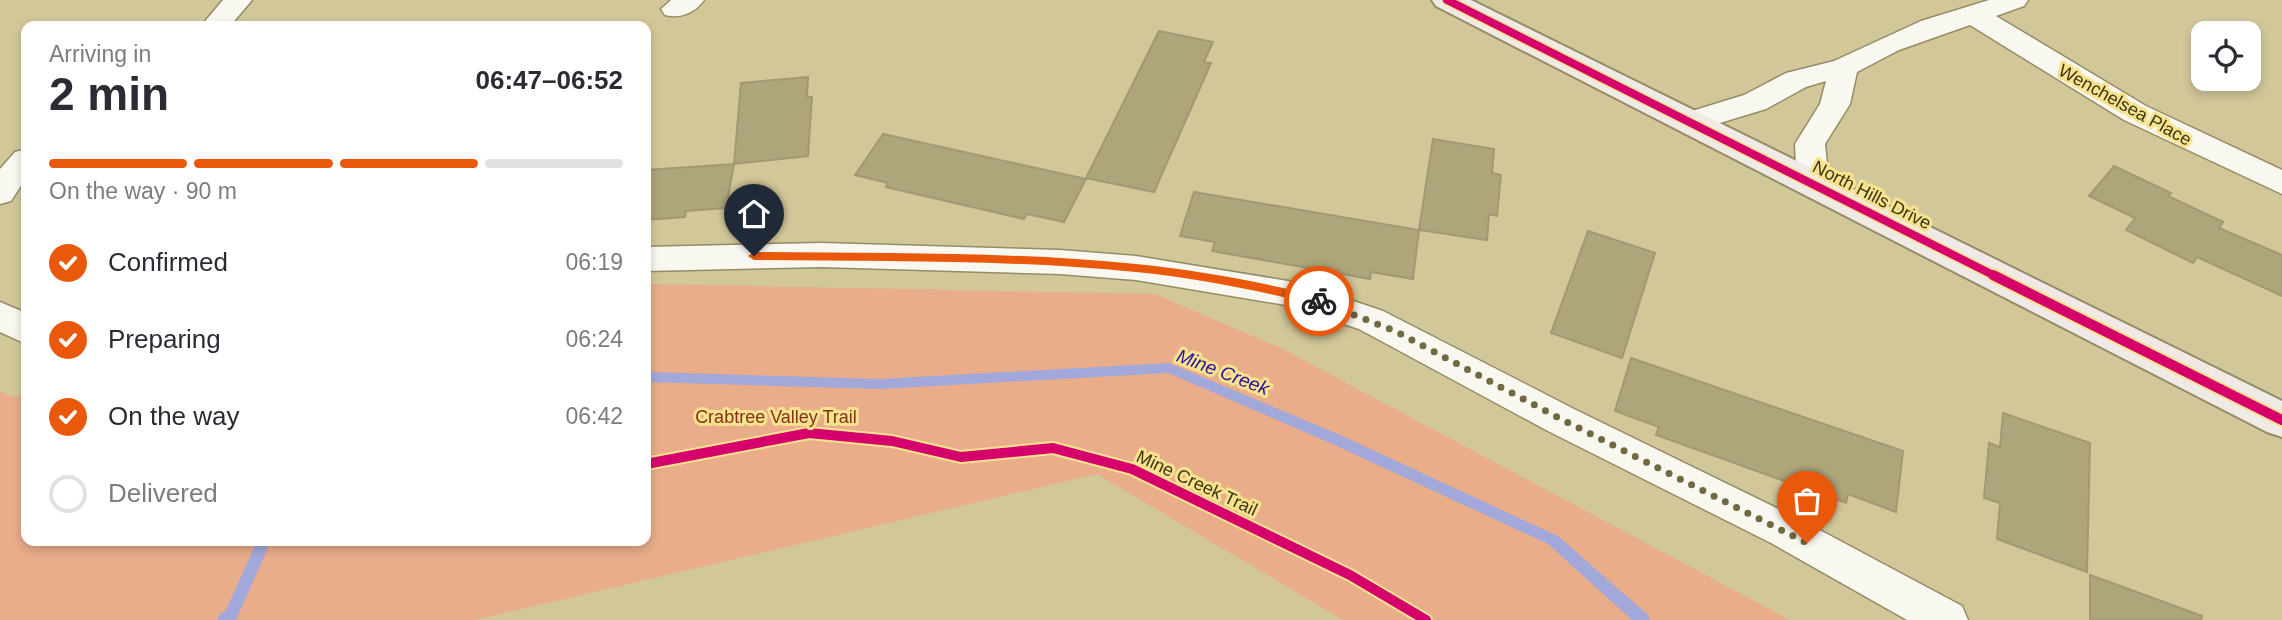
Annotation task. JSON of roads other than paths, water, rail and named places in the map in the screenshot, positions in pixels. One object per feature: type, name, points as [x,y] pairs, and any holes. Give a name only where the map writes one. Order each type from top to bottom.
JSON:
[{"type":"main road","name":"North Hills Drive","points":[[1447,0],[2282,420]]},
{"type":"street","points":[[219,21],[238,0]]},
{"type":"street","points":[[1690,122],[1755,102],[1796,80],[1844,67],[1910,36],[2014,0]]},
{"type":"street","name":"Wenchelsea Place","points":[[1974,16],[2135,113],[2282,183]]},
{"type":"street","points":[[1813,184],[1810,144],[1835,104],[1844,67]]},
{"type":"street","points":[[0,193],[21,163]]},
{"type":"street","points":[[651,259],[822,256],[1060,262],[1136,268],[1288,292],[1328,303],[1395,331],[1550,414],[1785,531],[1947,620]]},
{"type":"street","points":[[0,315],[21,327]]},
{"type":"waterway","name":"Mine Creek","points":[[651,377],[880,384],[1169,368],[1333,438],[1553,540],[1643,620]]},
{"type":"waterway","name":"Mine Creek","points":[[224,620],[231,615],[262,546]]},
{"type":"park label","name":"Crabtree Valley Trail","points":[[776,417]]}]
